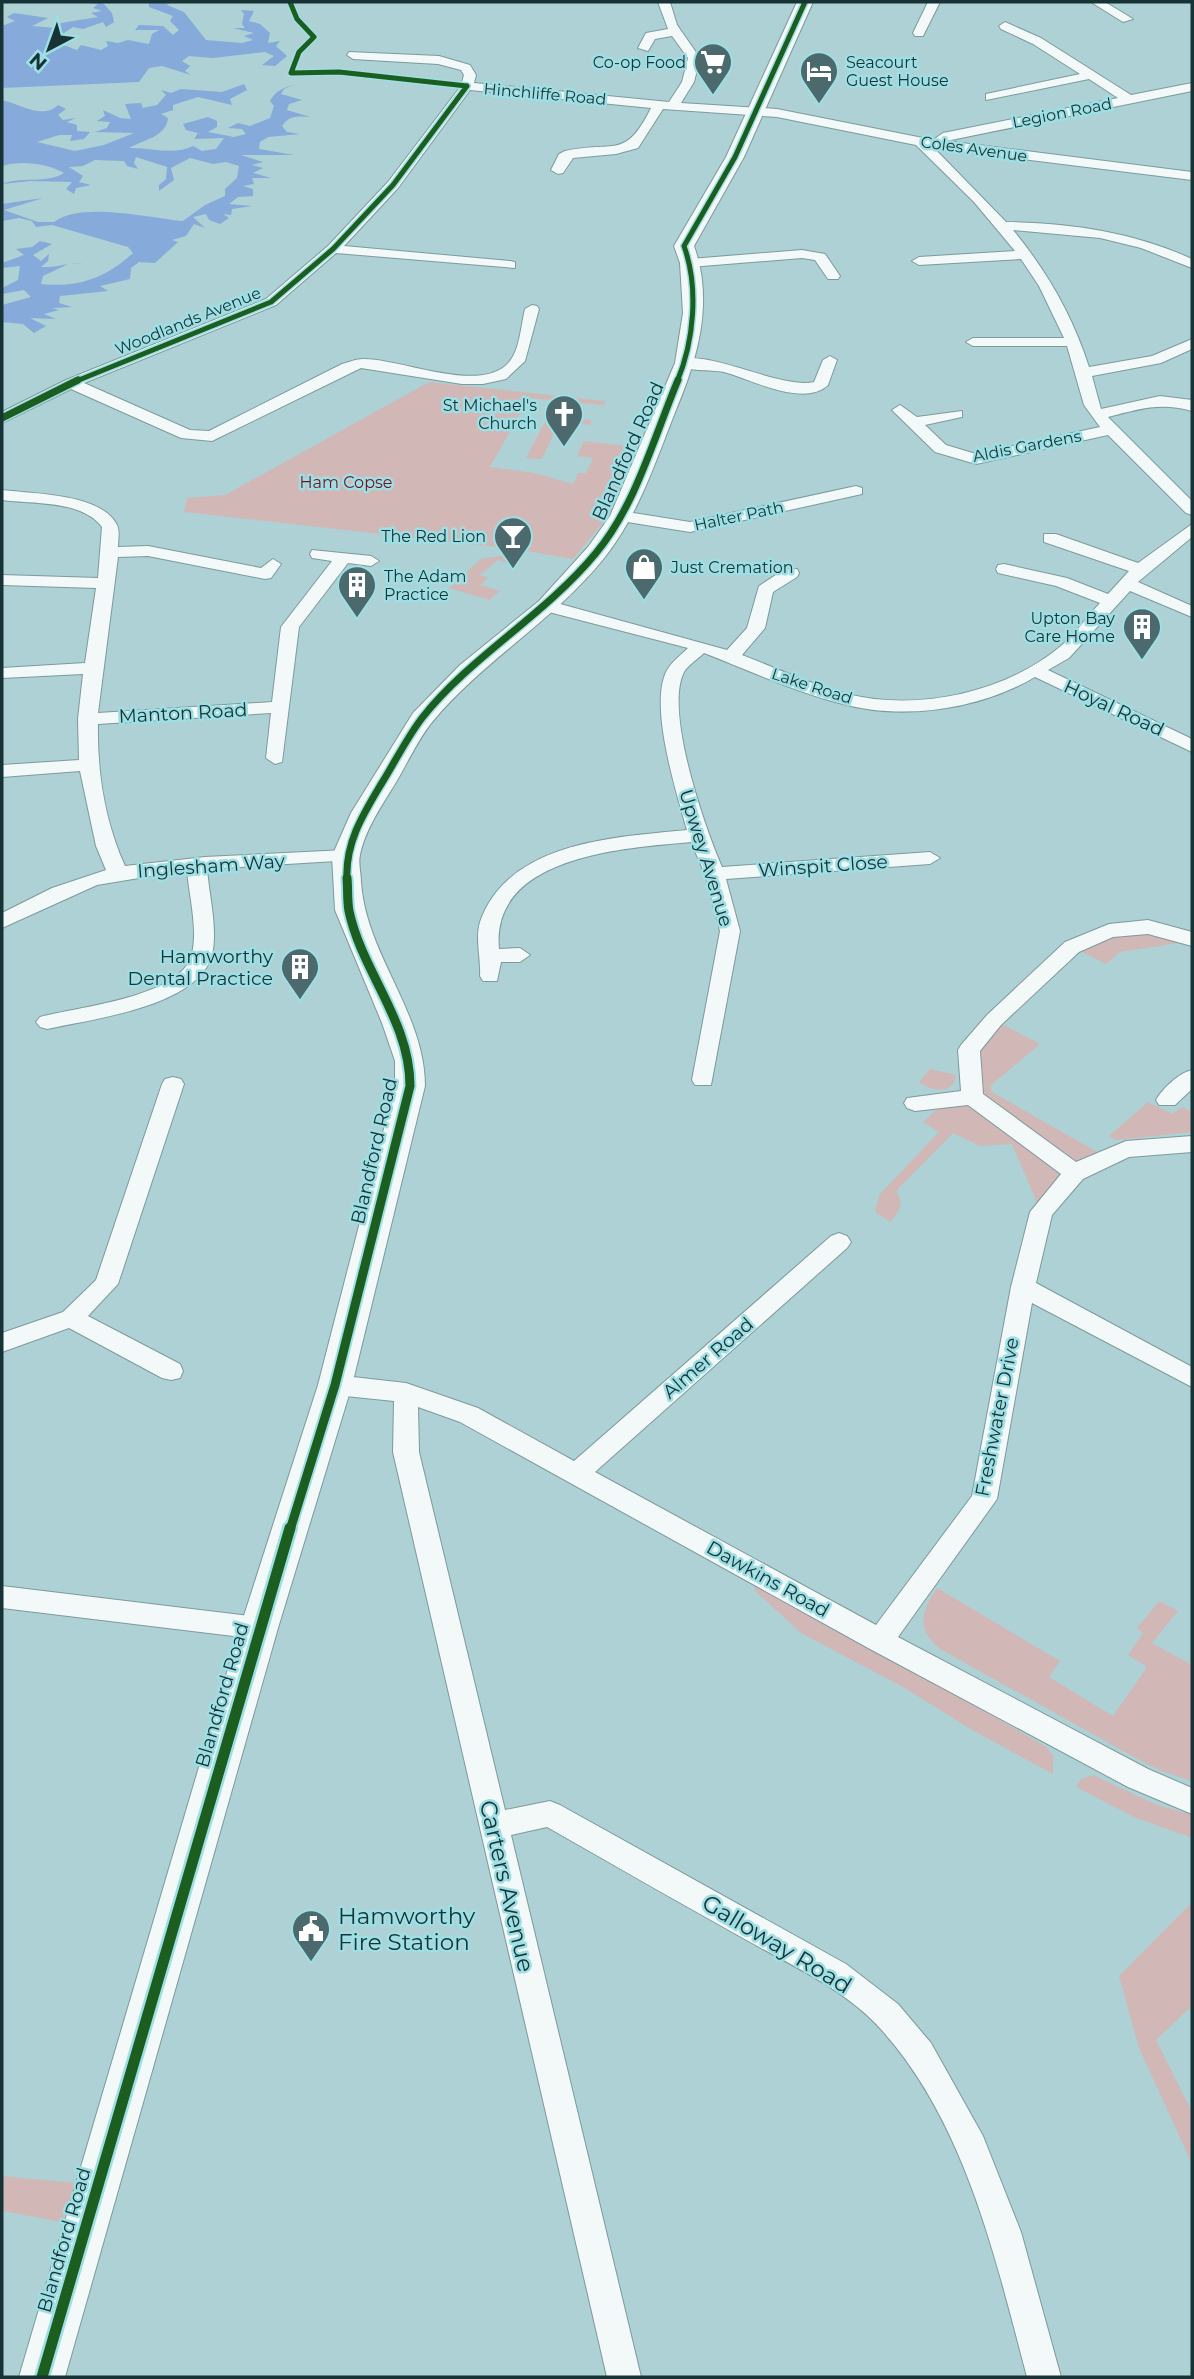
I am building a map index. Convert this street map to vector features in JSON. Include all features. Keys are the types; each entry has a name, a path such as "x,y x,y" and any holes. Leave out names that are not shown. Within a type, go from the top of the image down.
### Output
{"main road":[{"name":"Blandford Road","path":"42,2377 259,1628 335,1385 410,1086 410,1062 397,1023 356,935 349,910 346,856 364,813 422,718 469,670 547,606 597,552 621,516 685,363 693,313 690,264 684,246 721,188 758,113 805,2"}],"street":[{"path":"558,170 564,157 570,154 623,151 636,144 688,82 694,58 682,39 673,32 664,12 664,2"},
{"path":"919,33 934,2"},
{"path":"1097,2 1127,19"},
{"path":"1005,26 1037,41 1087,76 1128,100"},
{"path":"644,48 649,36 673,32"},
{"name":"Hinchliffe Road","path":"353,55 450,62 468,70 467,86 758,113"},
{"path":"989,97 1087,76"},
{"name":"Woodlands Avenue","path":"2,418 71,383 271,302 333,249 393,185 467,86"},
{"name":"Legion Road","path":"936,145 943,137 1192,87"},
{"name":"Coles Avenue","path":"758,113 847,125 936,145 1192,176"},
{"path":"920,142 1004,226 1060,311 1083,373 1090,403 1097,415 1192,510"},
{"path":"1004,226 1085,229 1138,242 1192,264"},
{"path":"333,249 510,265"},
{"path":"690,264 802,254 820,257 833,276"},
{"path":"919,261 943,265 1024,256"},
{"path":"71,383 187,435 212,436 354,365 373,363 426,374 472,380 489,379 509,371 518,359 532,309"},
{"path":"974,342 1070,342"},
{"path":"1083,373 1156,360 1192,343"},
{"path":"685,363 728,369 767,385 807,389 820,385 830,360"},
{"path":"1097,415 1172,399 1185,400 1192,406"},
{"name":"Aldis Gardens","path":"900,410 915,422 940,451 953,457 976,458 1112,429"},
{"path":"915,422 957,414"},
{"name":"Halter Path","path":"621,516 690,527 856,492"},
{"path":"2,495 80,505 93,511 110,527 110,552 87,719 88,765 98,819 118,874"},
{"name":"Lake Road","path":"547,606 701,646 843,699 881,705 927,704 976,697 1036,671 1079,640 1140,569 1192,529"},
{"path":"1050,538 1140,569"},
{"path":"110,552 148,551 265,574 273,564"},
{"path":"318,554 371,561"},
{"path":"275,758 290,626 344,557"},
{"path":"1004,569 1061,582 1110,601"},
{"path":"729,657 752,638 762,621 765,590 791,573"},
{"path":"2,580 105,583"},
{"path":"1126,583 1192,612"},
{"name":"Upwey Avenue","path":"701,646 676,669 671,687 672,732 678,770 698,835 715,874 730,931 703,1080"},
{"path":"2,673 93,668"},
{"name":"Hoyal Road","path":"1036,671 1192,746"},
{"name":"Manton Road","path":"87,719 280,707"},
{"path":"2,771 88,765"},
{"path":"520,955 491,966 486,940 494,914 528,871 590,845 698,835"},
{"name":"Inglesham Way","path":"2,922 51,897 118,874 346,856"},
{"name":"Winspit Close","path":"715,874 930,857"},
{"path":"47,1022 68,1009 159,994 192,973 202,950 197,866"},
{"path":"972,1097 970,1051 994,1020 1072,947 1109,931 1148,927 1192,939"},
{"path":"1167,1100 1192,1077"},
{"path":"2,1343 71,1318 106,1284 173,1084"},
{"path":"915,1103 972,1097 1075,1173"},
{"name":"Freshwater Drive","path":"880,1641 985,1499 1023,1287 1041,1212 1075,1173 1126,1149 1192,1144"},
{"name":"Almer Road","path":"578,1473 839,1242"},
{"path":"1023,1287 1192,1378"},
{"path":"71,1318 171,1371"},
{"name":"Dawkins Road","path":"335,1385 407,1393 469,1415 1138,1779 1192,1801"},
{"name":"Carters Avenue","path":"407,1393 406,1452 624,2377"},
{"path":"2,1597 259,1628"},
{"name":"Galloway Road","path":"493,1825 550,1814 835,1974 887,2014 920,2054 972,2147 1005,2232 1044,2377"}],"green space":[{"name":"Ham Copse","path":"429,382 605,401 604,405 529,398 490,467 535,473 573,484 578,473 586,473 593,458 577,456 584,441 635,447 610,514 573,559 514,549 184,512 187,498 225,495"},
{"path":"548,416 591,420 590,425 560,420 542,459 526,458"},
{"path":"513,554 520,556 511,564 498,560 480,575 488,578 481,585 500,591 489,600 449,588 481,559"},
{"path":"1148,927 1192,941 1120,952 1106,964 1072,947"},
{"path":"994,1020 1040,1044 990,1086 992,1092 1106,1157 1041,1212 1012,1144 980,1146 953,1133 897,1190 901,1206 891,1222 875,1212 879,1195 939,1132 923,1122 947,1100 972,1097 969,1050"},
{"path":"930,1069 956,1075 954,1082 941,1090 919,1082"},
{"path":"1148,1102 1173,1114 1182,1107 1192,1112 1192,1132 1116,1140 1109,1136"},
{"path":"758,1581 1045,1746 1053,1755 1053,1774 972,1730 903,1687 801,1633 754,1590"},
{"path":"937,1588 1060,1661 1049,1677 1113,1716 1147,1667 1128,1655 1143,1633 1137,1628 1159,1601 1178,1611 1152,1643 1192,1665 1192,1781 1161,1771 1132,1756 940,1649 932,1642 924,1627 927,1605"},
{"path":"1093,1775 1157,1805 1192,1815 1192,1838 1134,1817 1076,1787 1081,1779"},
{"path":"1192,1902 1192,2006 1156,2040 1192,2112 1192,2164 1139,2048 1119,1976"},
{"path":"2,2176 76,2183 62,2222 2,2211"}],"water":[{"path":"102,2 112,13 114,22 106,27 103,22 83,29 73,27 52,41 77,50 81,45 101,50 108,46 106,41 118,43 128,40 149,44 152,34 159,30 135,30 139,25 163,26 173,35 179,30 170,21 173,16 149,7 149,2 170,2 167,5 184,12 206,40 242,43 253,40 244,36 254,33 233,28 245,28 241,10 254,11 249,21 260,24 270,33 268,43 280,41 276,46 287,56 275,66 262,65 274,56 265,52 213,58 189,56 182,61 190,66 185,71 191,75 162,66 149,68 139,82 2,88 2,26 15,21 7,17 14,13 48,18 32,26 56,28 61,23 98,17 91,13 102,11 93,8 98,4 88,3"},
{"path":"244,84 247,90 230,99 232,105 198,97 173,105 173,110 161,114 168,118 163,130 129,148 170,151 193,146 202,151 216,149 224,138 194,139 198,133 186,130 183,124 208,117 217,121 217,127 208,132 234,137 246,134 242,129 228,128 238,123 250,126 270,118 274,106 270,101 272,97 281,90 295,84 284,89 281,94 302,100 289,104 287,110 310,117 291,118 282,126 287,132 300,134 268,137 260,142 259,149 294,155 241,155 263,162 252,165 263,168 253,173 271,178 252,178 254,184 243,186 253,189 253,196 238,197 229,204 252,206 232,209 231,215 223,214 229,218 220,224 209,220 206,214 193,217 205,228 194,224 186,236 172,240 178,242 155,263 139,262 131,268 130,279 100,286 108,291 60,296 59,303 72,307 52,308 59,310 44,314 56,319 30,318 46,326 34,333 23,324 2,322 2,305 31,297 24,290 2,294 2,288 18,280 20,266 2,268 2,263 24,255 16,249 32,247 40,241 52,244 33,255 41,261 49,254 48,261 41,267 72,263 83,263 68,264 43,276 41,284 54,285 79,283 102,275 133,253 128,247 52,225 36,227 32,221 19,218 2,221 2,204 43,198 4,210 38,222 54,222 66,216 98,212 183,221 205,205 225,196 225,189 237,178 239,166 226,162 213,164 190,158 171,168 174,180 159,191 159,185 166,179 167,167 136,157 134,163 138,169 127,166 124,161 95,160 83,166 69,167 83,176 79,182 91,185 76,188 74,194 66,189 72,182 31,181 2,184 17,180 50,178 64,173 33,164 2,166 2,100 38,111 52,109 58,105 66,109 58,115 63,120 76,118 67,122 77,125 77,131 90,132 84,139 70,141 72,135 59,135 37,142 75,151 104,145 134,133 95,132 107,128 110,122 97,121 105,116 103,110 120,118 131,119 125,104 141,103 143,108 157,105 166,95 161,90 171,93 181,89 222,92"}],"cycle path":[{"path":"290,2 297,19 314,37 299,52 291,73 339,72 467,86"},
{"path":"42,2377 259,1628 335,1385 410,1086 410,1061 397,1023 357,935 349,910 346,856 364,813 422,718 469,670 547,606 597,552 621,516 685,363 693,313 690,263 684,246 735,157 805,2"},
{"path":"2,418 71,383 271,302 333,249 393,185 467,86"}],"place":[{"name":"Co-op Food","path":"713,96"},
{"name":"Seacourt Guest House","path":"819,105"},
{"name":"St Michael's Church","path":"564,448"},
{"name":"The Red Lion","path":"513,570"},
{"name":"Just Cremation","path":"644,601"},
{"name":"The Adam Practice","path":"357,619"},
{"name":"Upton Bay Care Home","path":"1142,661"},
{"name":"Hamworthy Dental Practice","path":"300,1001"},
{"name":"Hamworthy Fire Station","path":"311,1963"}]}
